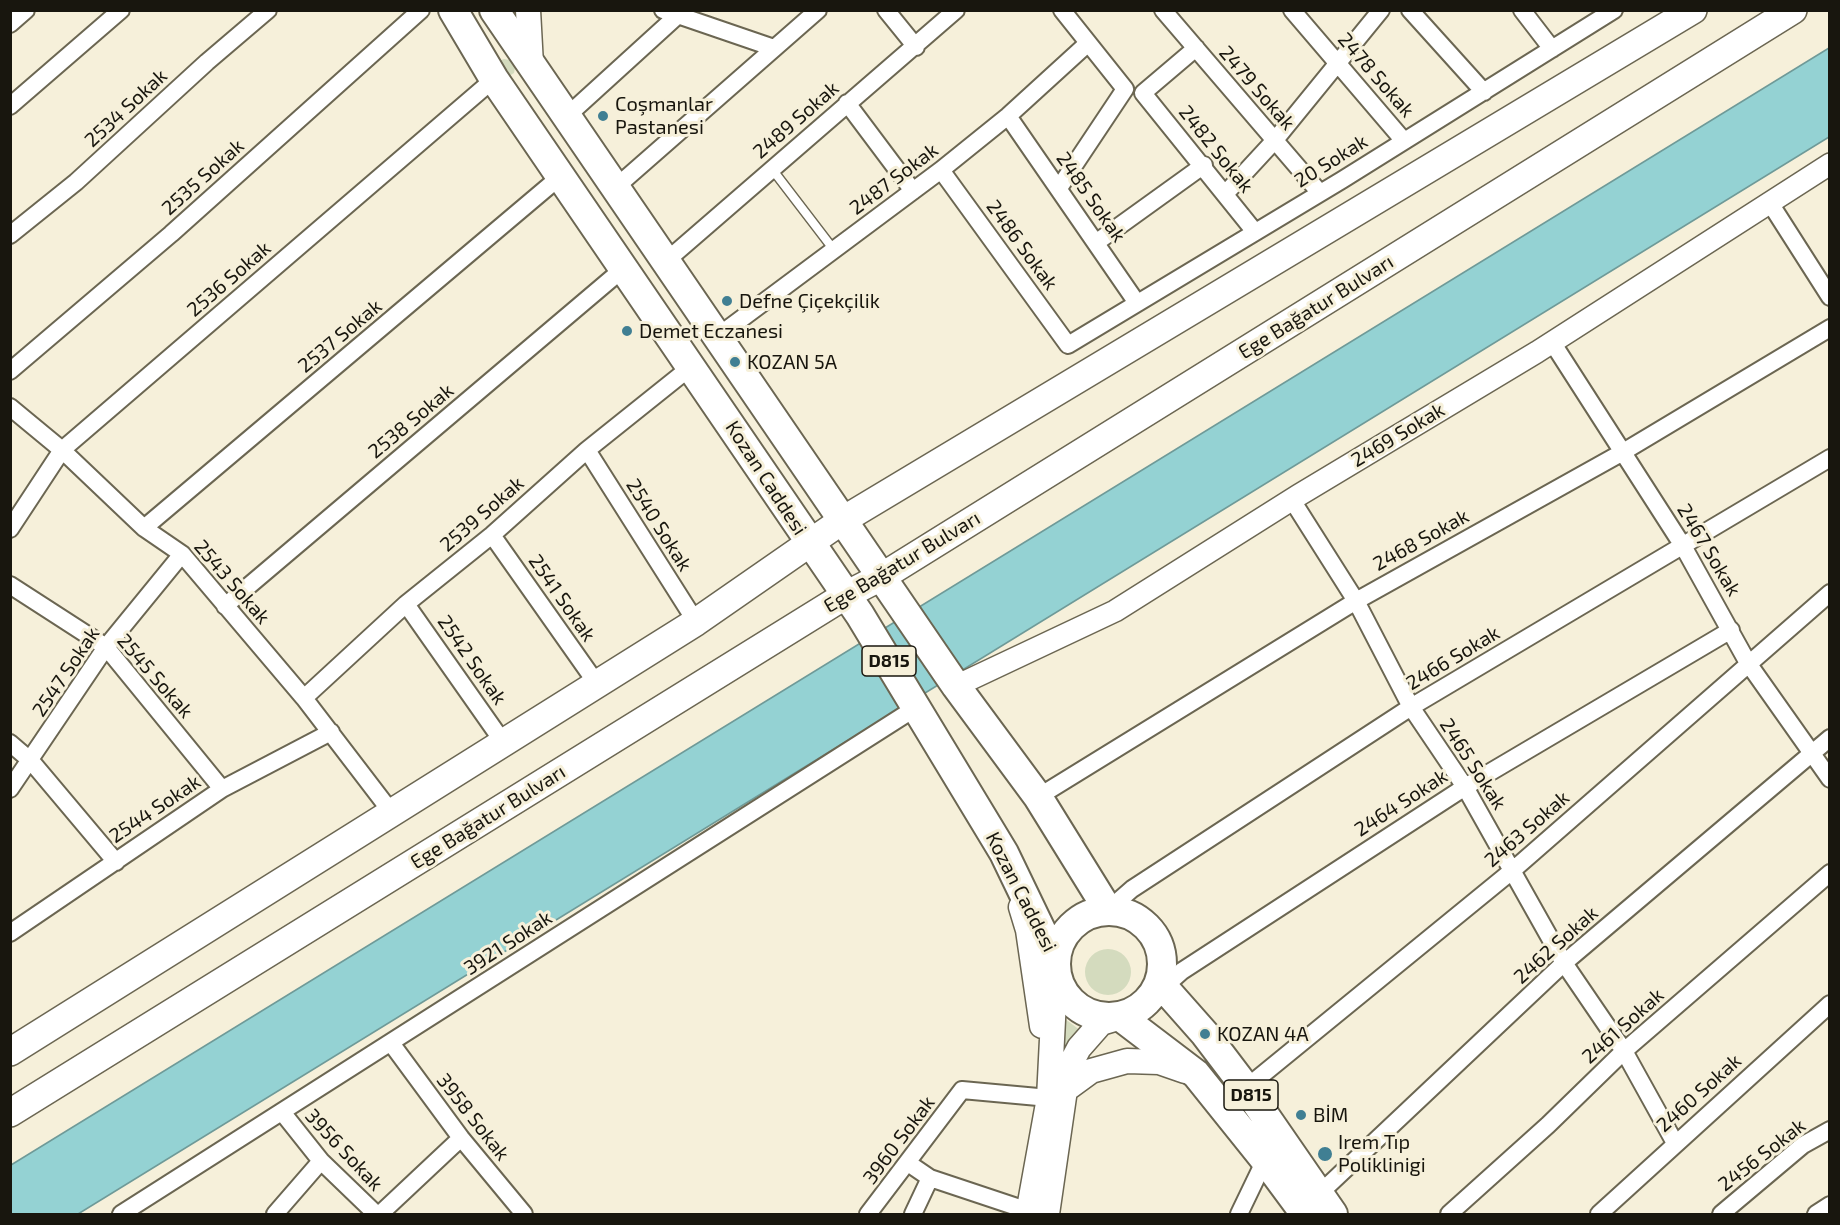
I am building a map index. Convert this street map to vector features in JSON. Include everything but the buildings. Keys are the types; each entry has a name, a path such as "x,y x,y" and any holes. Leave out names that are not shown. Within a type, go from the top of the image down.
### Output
{"highway":[{"name":"Kozan Caddesi","path":"453,10 494,77 853,605 1004,853 1056,961"},
{"name":"Kozan Caddesi","path":"494,10 956,686 1038,797 1108,910"},
{"path":"504,46 525,55 520,83 494,77 504,46"},
{"path":"1056,961 1059,946 1068,932 1094,912 1108,910 1124,913 1149,929 1161,953 1161,985 1137,1009 1121,1017"},
{"name":"D815","path":"1056,961 1060,982 1068,997 1084,1011 1102,1017 1121,1017 1196,1074 1266,1160 1319,1208"},
{"name":"D815","path":"1161,985 1205,1034 1246,1088 1319,1208"}],"main road":[{"path":"525,55 528,10"},
{"path":"10,1052 696,622 808,542 843,520 1694,10"},
{"name":"Ege Bağatur Bulvarı","path":"10,1113 853,605 890,587 1793,10"},
{"path":"1004,853 1028,930 1054,1088"},
{"path":"1035,1213 1054,1088 1056,961"},
{"path":"1054,1088 1068,1069 1079,1048 1101,1023 1121,1017"},
{"path":"1054,1088 1091,1071 1127,1061 1159,1062 1196,1074"}],"street":[{"path":"10,24 26,10"},
{"path":"10,106 121,10"},
{"name":"2534 Sokak","path":"10,235 76,182 207,62 268,10"},
{"name":"2535 Sokak","path":"10,371 171,234 421,10"},
{"path":"615,188 818,10"},
{"path":"886,10 916,47"},
{"name":"2489 Sokak","path":"665,262 956,10"},
{"path":"1059,188 1125,89 1062,10"},
{"name":"2479 Sokak","path":"1163,10 1320,193"},
{"name":"2478 Sokak","path":"1292,10 1404,141"},
{"path":"1226,193 1275,141 1381,10"},
{"path":"1410,10 1484,92"},
{"path":"1522,10 1552,49"},
{"name":"20 Sokak","path":"1068,345 1320,193 1614,10"},
{"path":"567,116 671,13 774,48"},
{"name":"2487 Sokak","path":"717,337 941,170 1008,116 1087,44"},
{"name":"2482 Sokak","path":"1196,48 1143,93 1204,165 1255,232"},
{"name":"2536 Sokak","path":"10,529 62,450 494,77"},
{"path":"847,103 913,191"},
{"name":"2485 Sokak","path":"1008,116 1137,303"},
{"name":"2469 Sokak","path":"956,686 1116,611 1292,500 1552,342 1830,164"},
{"path":"1097,242 1204,165"},
{"name":"2486 Sokak","path":"941,170 1068,345"},
{"name":"2537 Sokak","path":"144,528 562,175"},
{"path":"1770,203 1830,297"},
{"name":"2538 Sokak","path":"225,606 624,268"},
{"name":"2468 Sokak","path":"1038,797 1356,601 1623,452 1830,328"},
{"name":"2467 Sokak","path":"1552,342 1683,546 1748,663 1830,779"},
{"name":"2539 Sokak","path":"304,698 406,604 492,535 587,450 692,366"},
{"name":"2543 Sokak","path":"10,407 62,450 144,528 182,554 304,698 392,813"},
{"name":"2540 Sokak","path":"587,450 696,622"},
{"name":"2466 Sokak","path":"1108,910 1132,889 1411,707 1830,458"},
{"name":"2465 Sokak","path":"1292,500 1356,601 1411,707 1465,787 1564,963 1624,1051 1675,1143"},
{"name":"2541 Sokak","path":"492,535 597,684"},
{"name":"2547 Sokak","path":"10,789 106,648 182,554"},
{"name":"2545 Sokak","path":"10,585 106,648 222,789"},
{"name":"2463 Sokak","path":"1246,1088 1513,870 1830,593"},
{"name":"2542 Sokak","path":"406,604 503,741"},
{"name":"2464 Sokak","path":"1161,985 1465,787 1731,630"},
{"name":"3921 Sokak","path":"121,1215 917,707"},
{"name":"2544 Sokak","path":"10,933 222,789 331,732"},
{"name":"2462 Sokak","path":"1319,1208 1564,963 1830,738"},
{"path":"10,743 31,760 116,862"},
{"name":"2461 Sokak","path":"1449,1215 1548,1125 1624,1051 1830,873"},
{"name":"2460 Sokak","path":"1599,1215 1675,1143 1830,1004"},
{"name":"3958 Sokak","path":"391,1043 460,1138 520,1213"},
{"name":"3960 Sokak","path":"868,1215 962,1090 1054,1088"},
{"name":"3956 Sokak","path":"282,1113 321,1161 378,1215"},
{"name":"2456 Sokak","path":"1721,1215 1803,1145 1830,1130"},
{"path":"378,1215 460,1138"},
{"path":"1239,1215 1266,1160"},
{"path":"275,1215 321,1161"},
{"path":"908,1163 930,1178 1035,1213"},
{"path":"913,1215 930,1178"},
{"path":"134,1215 147,1198"},
{"path":"1816,1215 1830,1205"}],"lane":[{"path":"772,169 834,250"}],"green space":[{"path":"509,60 515,68 514,73 506,78 499,61"},
{"path":"1108,949 1117,950 1125,955 1130,963 1130,981 1125,989 1117,994 1108,995 1099,994 1091,989 1086,981 1085,972 1086,963 1091,955 1099,950"},
{"path":"1056,1012 1085,1034 1058,1074"}],"water":[{"path":"1829,48 1829,137 78,1214 11,1214 11,1165"}],"place":[{"name":"Coşmanlar Pastanesi","path":"603,116"},
{"name":"Defne Çiçekçilik","path":"727,301"},
{"name":"Demet Eczanesi","path":"627,331"},
{"name":"KOZAN 5A","path":"735,362"},
{"name":"KOZAN 4A","path":"1205,1034"},
{"name":"BİM","path":"1301,1115"},
{"name":"Irem Tıp Poliklinigi","path":"1325,1154"}]}
